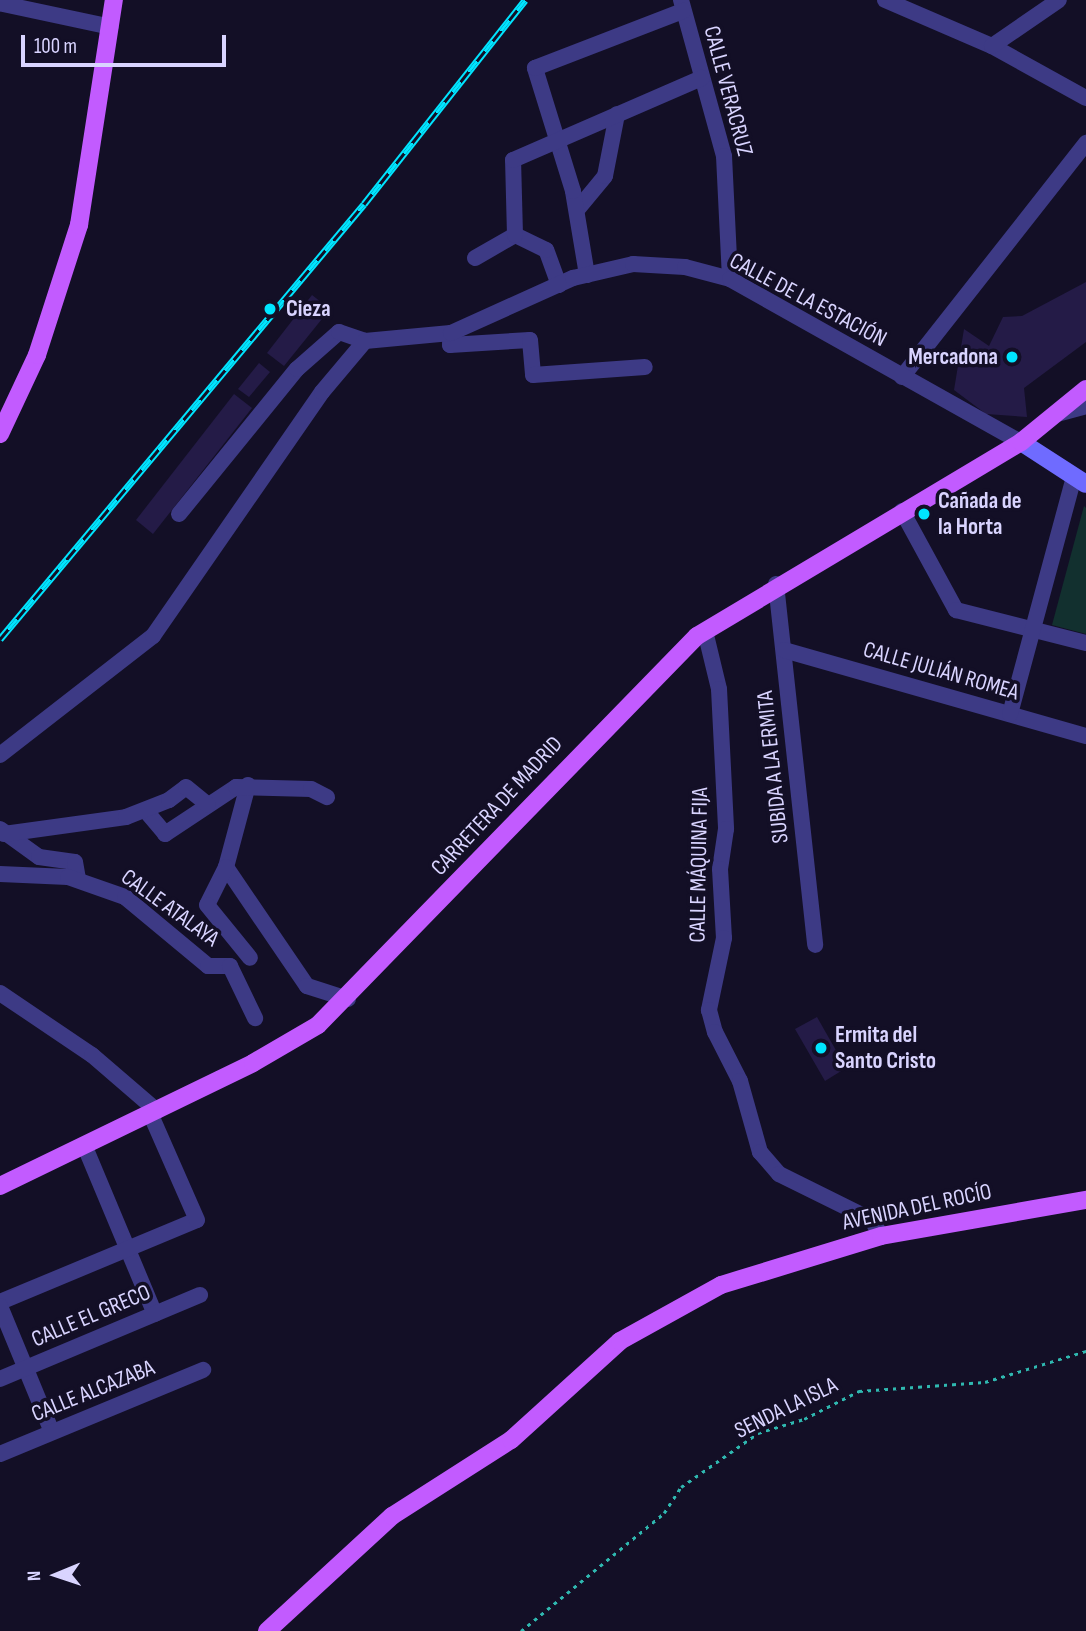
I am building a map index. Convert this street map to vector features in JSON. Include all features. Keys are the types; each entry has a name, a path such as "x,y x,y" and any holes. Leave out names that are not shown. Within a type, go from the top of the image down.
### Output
{"main road":[{"path":"0,433 37,355 79,225 114,0"},
{"name":"CARRETERA DE MADRID","path":"0,1186 154,1113 308,1032 348,999 663,665 705,631 776,584 1021,442 1086,389"},
{"path":"1021,442 1080,480"},
{"name":"AVENIDA DEL ROCÍO","path":"267,1631 392,1516 511,1440 620,1341 721,1285 881,1236 1086,1200"}],"street":[{"path":"886,0 992,46 1086,97"},
{"path":"992,46 1059,0"},
{"path":"3,4 111,27"},
{"path":"587,275 577,210 536,68 682,6"},
{"name":"CALLE VERACRUZ","path":"682,6 724,156 730,279"},
{"path":"515,235 513,160 557,137 702,78"},
{"path":"577,210 605,176 617,114"},
{"path":"902,377 1086,144"},
{"path":"475,258 515,235"},
{"path":"515,235 546,250 559,285"},
{"name":"CALLE DE LA ESTACIÓN","path":"179,514 297,369 339,332 365,341 451,333 587,275 649,264 730,279 1021,442"},
{"path":"451,333 450,345 530,340 533,374 645,367"},
{"path":"0,755 153,636 323,392 365,341"},
{"path":"1054,415 1086,406"},
{"path":"1010,714 1080,480"},
{"path":"902,511 956,610 1086,643"},
{"name":"SUBIDA A LA ERMITA","path":"776,584 815,945"},
{"name":"CALLE MÁQUINA FIJA","path":"705,631 719,689 726,829 720,869 724,938 709,1010 715,1032 740,1081 760,1152 779,1174 872,1220 881,1236"},
{"name":"CALLE JULIÁN ROMEA","path":"784,650 1086,736"},
{"path":"248,786 226,867 207,905 250,958"},
{"path":"2,831 146,811 186,787 208,805"},
{"path":"146,811 165,834 236,787 311,789 327,797"},
{"path":"0,874 73,878 75,863 38,857 2,831"},
{"path":"226,867 307,986 348,999"},
{"name":"CALLE ATALAYA","path":"73,878 125,897 208,966 230,966 255,1018"},
{"path":"0,993 92,1055 154,1113 197,1220 0,1304 52,1432"},
{"path":"85,1147 155,1314"},
{"name":"CALLE EL GRECO","path":"0,1379 200,1295"},
{"name":"CALLE ALCAZABA","path":"0,1454 203,1370"}],"path":[{"name":"SENDA LA ISLA","path":"521,1631 664,1513 681,1488 758,1433 804,1419 859,1391 985,1382 1086,1351"}],"green space":[{"path":"1084,506 1086,508 1086,634 1052,625"}],"building":[{"name":"Mercadona","path":"1086,282 1086,342 1024,388 1027,417 986,414 954,390 964,329 989,346 1003,317 1022,316"},
{"path":"312,295 330,309 284,366 267,353"},
{"path":"259,363 270,372 249,397 238,389"},
{"path":"234,394 252,408 153,534 136,520"},
{"name":"Ermita del Santo Cristo","path":"817,1017 846,1068 825,1081 795,1029"}],"railway":[{"path":"0,639 364,204 525,0"}],"place":[{"name":"Cieza","path":"270,309"},
{"name":"Mercadona","path":"1012,357"},
{"name":"Cañada de la Horta","path":"924,514"},
{"name":"Ermita del Santo Cristo","path":"821,1048"}]}
